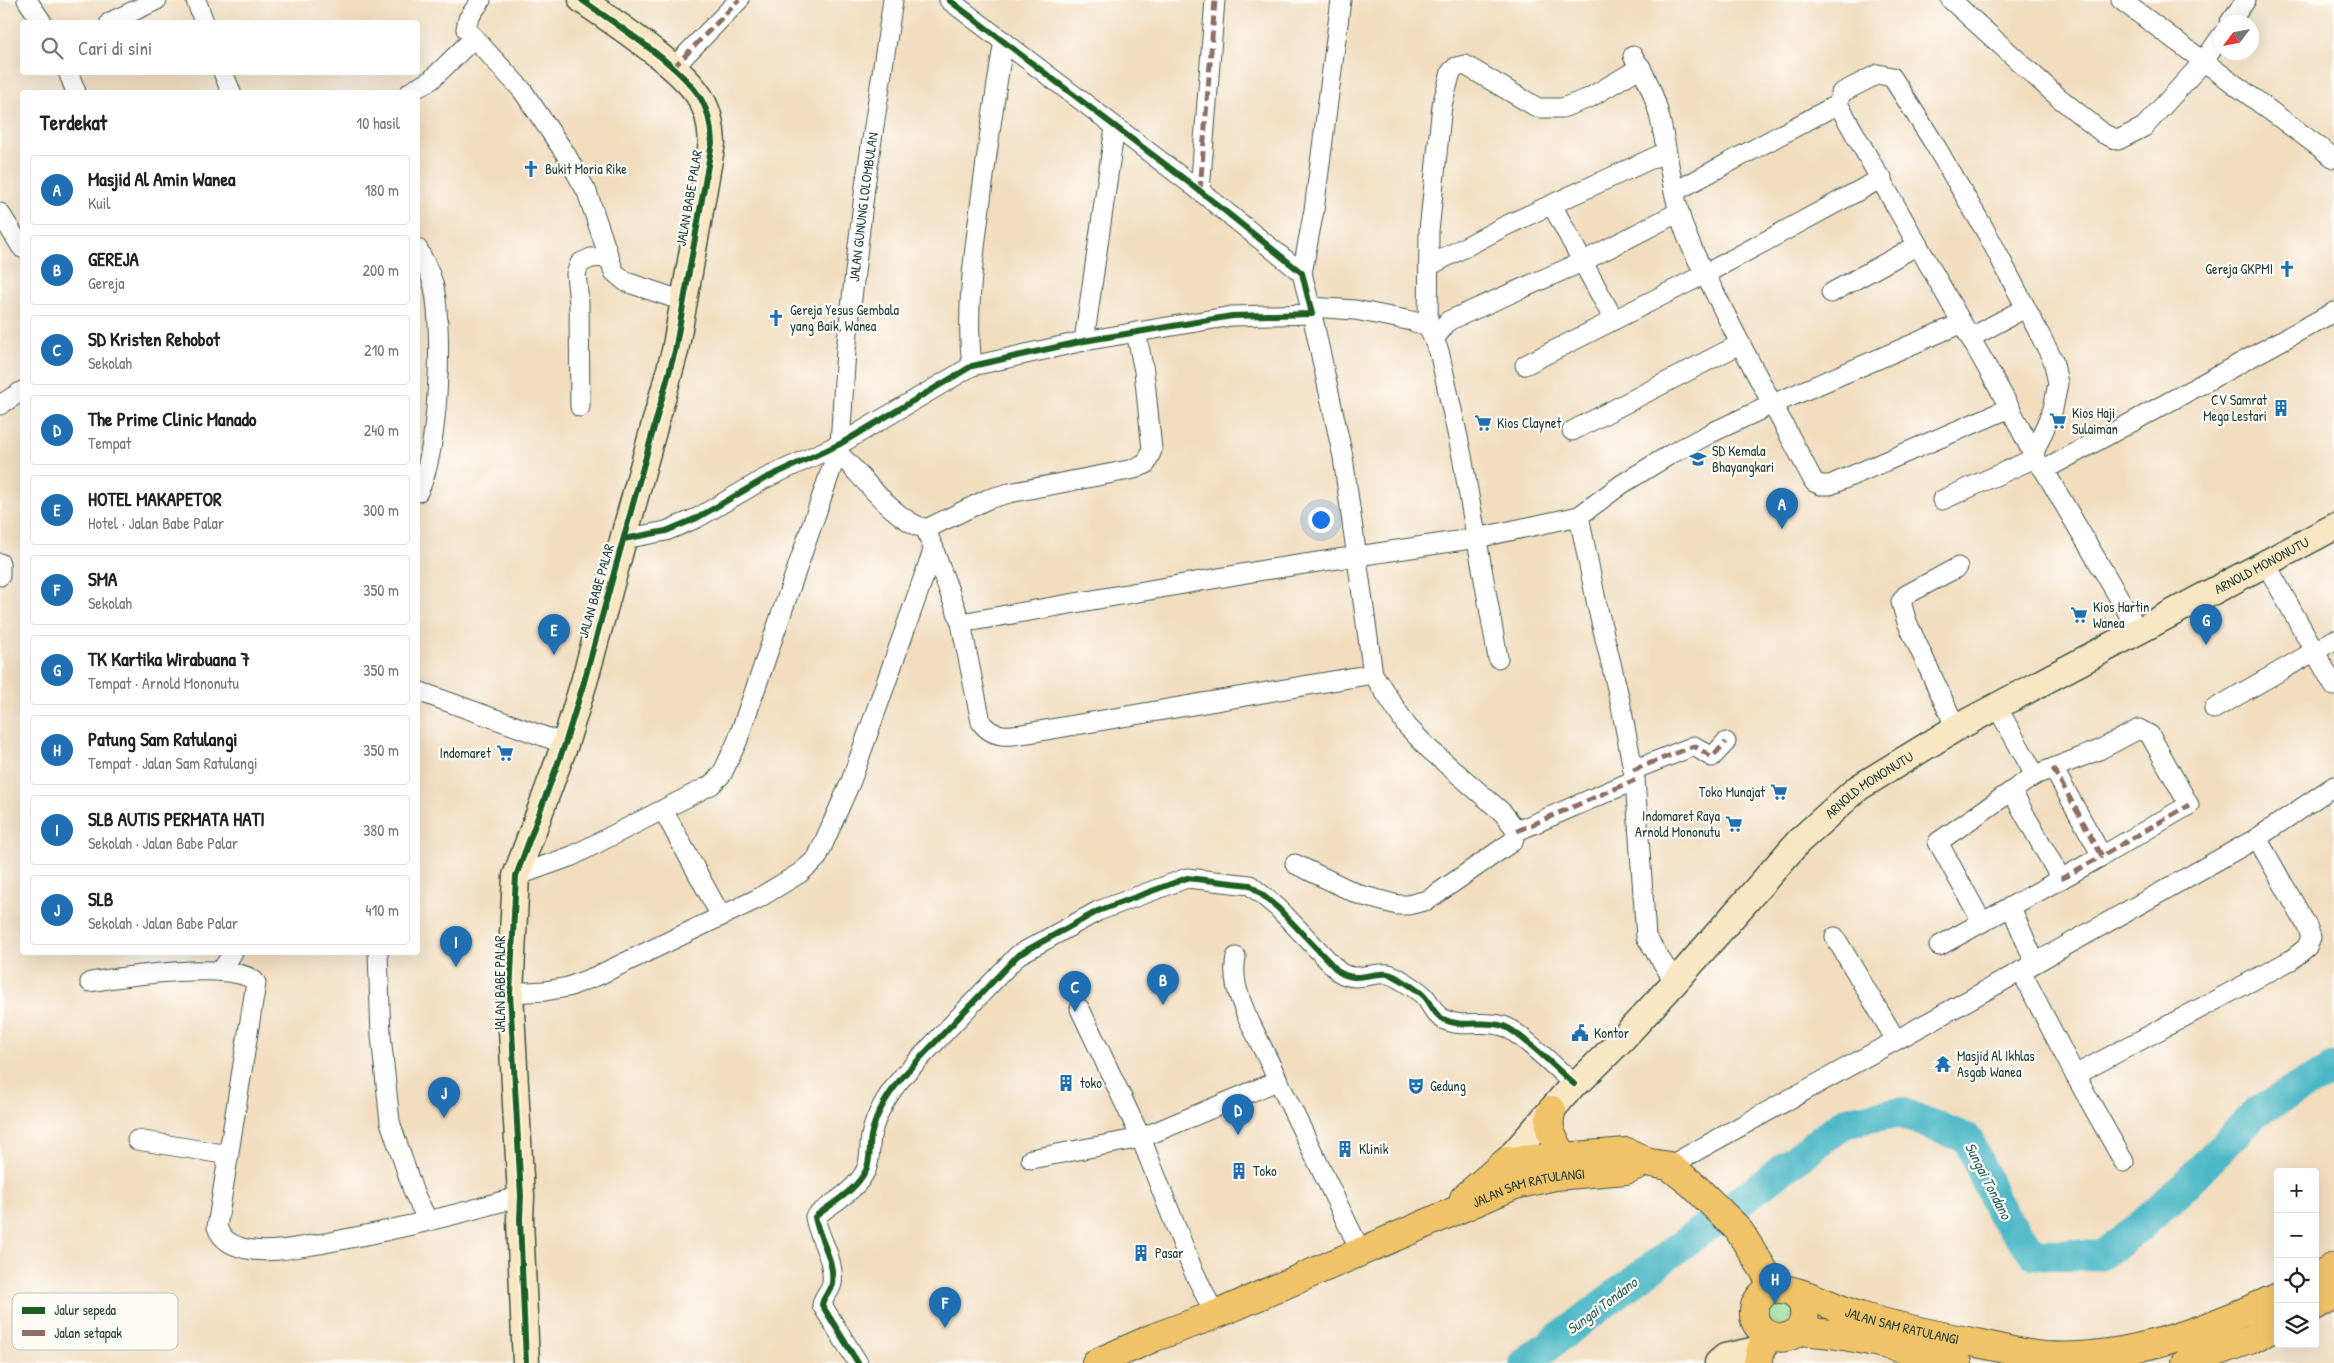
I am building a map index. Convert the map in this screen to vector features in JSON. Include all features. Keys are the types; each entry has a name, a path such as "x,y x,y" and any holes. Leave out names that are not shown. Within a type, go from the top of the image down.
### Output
{"main road":[{"path":"1552,1110 1548,1122 1554,1139 1564,1156"},
{"path":"1508,1171 1564,1156 1627,1152 1657,1164 1706,1198 1738,1229 1784,1289 1799,1297 1804,1311 1801,1325 1797,1331"},
{"name":"JALAN SAM RATULANGI","path":"1096,1363 1156,1337 1215,1315 1435,1221 1508,1171 1548,1177 1626,1170 1657,1164"},
{"path":"2319,1275 2334,1267"},
{"path":"1784,1289 1767,1290 1761,1296 1754,1310 1763,1349 1797,1331 1828,1332 1958,1363"},
{"name":"JALAN SAM RATULANGI","path":"1784,1289 1868,1318 1938,1336 2044,1356 2078,1355 2128,1349 2172,1338 2238,1316 2274,1299"},
{"path":"2319,1304 2334,1295"},
{"path":"2186,1363 2250,1340 2274,1327"}],"street":[{"path":"27,0 41,20"},
{"path":"114,20 157,0"},
{"path":"196,0 203,20"},
{"path":"481,0 465,26 522,90 565,153 587,192 614,272 626,282 683,301"},
{"name":"JALAN BABE PALAR","path":"526,1363 520,1219 521,1196 510,993 516,876 565,744 624,539 675,351 712,143 710,125 704,104 691,85 650,48 582,0"},
{"path":"673,68 739,0"},
{"name":"JALAN GUNUNG LOLOMBULAN","path":"516,876 572,856 711,785 722,774 737,742 839,449 846,350 865,186 893,0"},
{"path":"949,0 1200,190 1302,273"},
{"path":"1200,190 1215,0"},
{"path":"1342,0 1314,210 1302,273 1343,457 1373,674 1407,726 1429,749 1503,813 1517,831"},
{"path":"1951,0 2058,97 2104,134 2118,140 2144,127 2203,62 2214,46"},
{"path":"2121,0 2334,158"},
{"path":"2235,15 2246,0"},
{"path":"414,90 431,80 474,38"},
{"path":"972,366 968,334 972,268 996,82 1004,41"},
{"path":"1498,658 1448,388 1431,333 1429,231 1442,105 1451,72 1456,67 1465,65 1538,108 1562,108 1589,98 1637,62 1651,85 1659,112 1674,192 1693,250 1740,344 1814,482 1821,485 1830,485 2010,408"},
{"path":"2037,461 2053,409 2058,383 2053,360 1984,229 1932,140 1892,77 1878,74 1841,93 1838,104 1882,178 2010,408 2037,461 2138,630"},
{"path":"69,75 75,90"},
{"path":"224,75 230,90"},
{"path":"1674,192 1838,104"},
{"path":"1084,340 1115,127"},
{"path":"1429,266 1505,226 1666,152"},
{"path":"1525,365 1705,274 1882,178"},
{"path":"1552,205 1614,320"},
{"path":"1431,333 1448,322 1582,262 1680,212"},
{"path":"0,213 20,245"},
{"path":"1831,293 1918,245"},
{"path":"420,253 430,271 434,286 439,329 434,428 428,467 420,487"},
{"path":"580,407 579,303 576,274 580,263 591,258 608,257"},
{"path":"961,623 1357,556 1477,538 1579,516 1622,484 1671,454 1773,404 2026,308"},
{"path":"624,539 676,527 719,506 764,479 839,449 972,366 1084,340 1232,316 1311,311 1369,312 1412,321 1431,333"},
{"path":"1942,500 2037,461 2334,312"},
{"path":"926,529 988,499 1134,469 1146,464 1152,450 1144,371 1136,332"},
{"path":"1572,431 1740,344"},
{"path":"0,406 20,392"},
{"path":"839,449 892,507 907,520 926,529 961,623 981,722 986,729 994,734 1005,736 1164,712 1324,681 1373,674"},
{"path":"1579,516 1620,701 1634,775 1646,937 1675,982"},
{"name":"ARNOLD MONONUTU","path":"1508,1171 1552,1110 1574,1084 1617,1044 1675,982 1799,840 1858,788 1956,728 2138,630 2334,528"},
{"path":"510,993 545,991 568,987 618,967 779,887 800,873 817,858 851,781 934,548"},
{"path":"0,563 0,576"},
{"path":"2266,564 2316,650 2334,686"},
{"path":"1956,728 1908,622 1901,602 1906,595 1958,566"},
{"path":"2214,709 2334,640"},
{"path":"420,692 565,744"},
{"path":"1997,707 2035,775"},
{"path":"1939,946 2102,856 2189,805 2150,735 2139,728 2099,750 2035,775 1938,842 1982,922"},
{"path":"1295,864 1360,895 1398,905 1408,905 1428,900 1513,840 1517,831 1694,746 1712,757 1726,742"},
{"path":"2053,768 2102,856"},
{"path":"1657,1164 1896,1040 2028,967 2256,838 2334,786"},
{"path":"2012,792 2061,879"},
{"path":"663,810 721,916"},
{"path":"2075,1075 2291,960 2306,947 2311,937 2307,926 2256,838"},
{"path":"858,1363 822,1305 824,1296 832,1286 832,1267 815,1217 851,1190 862,1175 869,1158 873,1129 887,1095 904,1075 1018,955 1098,911 1187,878 1250,885 1278,908 1339,972 1346,976 1358,978 1388,974 1424,995 1435,1014 1441,1019 1468,1025 1488,1024 1504,1026 1574,1084"},
{"path":"2011,906 2028,967 2075,1075 2124,1162"},
{"path":"1835,938 1896,1040"},
{"path":"222,970 231,955"},
{"path":"378,955 381,1036 390,1122 414,1193 428,1221"},
{"path":"1236,958 1233,971 1235,987 1278,1081 1361,1252"},
{"path":"90,982 139,974 222,970 254,980 256,986 217,1227 223,1238 238,1247 253,1250 291,1248 364,1236 521,1196"},
{"path":"1080,1009 1141,1138 1192,1268 1215,1315"},
{"path":"1031,1159 1141,1138 1278,1081"},
{"path":"137,1140 229,1156"},
{"path":"1718,1363 1725,1357 1763,1349"}],"green space":[{"path":"1771,1296 1798,1308 1783,1328 1766,1319"}],"waterway":[{"name":"Sungai Tondano","path":"1525,1363 1845,1122 1899,1112 1968,1139 2001,1214 2035,1254 2101,1255 2137,1229 2170,1200 2256,1112 2334,1068"}],"marked path":[{"path":"673,68 739,0"},
{"path":"1200,191 1215,0"},
{"path":"1633,770 1694,746 1712,757 1726,742"},
{"path":"2053,768 2102,856 2189,805"},
{"path":"1517,831 1635,780"},
{"path":"2061,879 2102,856"}],"cycle path":[{"path":"526,1363 520,1219 521,1196 510,993 516,876 565,744 584,682 675,351 712,143 710,124 704,105 684,77 650,48 582,0"},
{"path":"624,539 666,531 697,518 764,479 840,444 972,366 1084,341 1232,316 1312,314 1302,273 1200,191 949,0"},
{"path":"858,1363 822,1305 832,1283 832,1274 829,1258 815,1217 850,1191 861,1178 868,1166 871,1136 876,1119 888,1096 904,1075 1018,955 1098,911 1187,878 1250,885 1278,908 1339,972 1352,977 1388,974 1421,993 1443,1019 1465,1024 1495,1024 1510,1029 1574,1084"}],"place":[{"name":"Bukit Moria Rike","path":"531,169"},
{"name":"Gereja GKPMI","path":"2287,269"},
{"name":"Gereja Yesus Gembala yang Baik, Wanea","path":"776,318"},
{"name":"CV Samrat Mega Lestari","path":"2281,408"},
{"name":"Kios Haji Sulaiman","path":"2058,421"},
{"name":"Kios Claynet","path":"1483,423"},
{"name":"SD Kemala Bhayangkari","path":"1698,459"},
{"name":"Masjid Al Amin Wanea","path":"1782,529"},
{"name":"Kios Hartin Wanea","path":"2079,615"},
{"name":"TK Kartika Wirabuana 7","path":"2206,645"},
{"name":"HOTEL MAKAPETOR","path":"554,655"},
{"name":"Indomaret","path":"505,753"},
{"name":"Toko Munajat","path":"1779,792"},
{"name":"Indomaret Raya Arnold Mononutu","path":"1734,824"},
{"name":"SLB AUTIS PERMATA HATI","path":"456,967"},
{"name":"GEREJA","path":"1163,1005"},
{"name":"SD Kristen Rehobot","path":"1075,1012"},
{"name":"Kontor","path":"1580,1033"},
{"name":"Masjid Al Ikhlas Asgab Wanea","path":"1943,1064"},
{"name":"toko","path":"1066,1083"},
{"name":"Gedung","path":"1416,1086"},
{"name":"SLB","path":"444,1118"},
{"name":"The Prime Clinic Manado","path":"1238,1135"},
{"name":"Klinik","path":"1345,1149"},
{"name":"Toko","path":"1239,1171"},
{"name":"Pasar","path":"1141,1253"},
{"name":"Patung Sam Ratulangi","path":"1775,1304"},
{"name":"SMA","path":"945,1328"}]}
